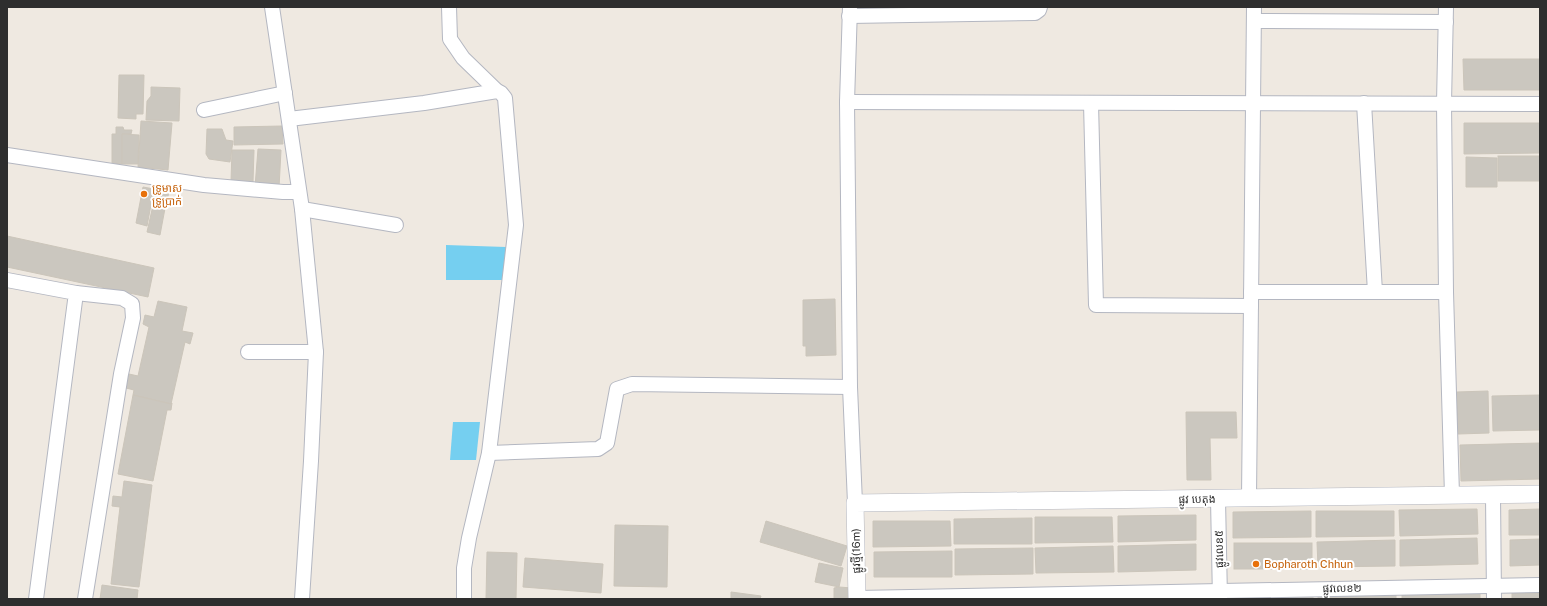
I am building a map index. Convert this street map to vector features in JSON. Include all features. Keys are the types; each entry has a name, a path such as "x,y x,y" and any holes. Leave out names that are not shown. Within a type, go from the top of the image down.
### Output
{"street":[{"path":"272,7 289,119 298,192 302,209 316,352 312,461 302,599"},
{"path":"449,7 450,39 463,58 505,98 516,225 489,453 469,538 464,568 464,599"},
{"path":"855,503 850,387 846,102 850,11 1035,13 1040,7"},
{"path":"1446,7 1444,103 1446,292 1452,495"},
{"path":"1249,498 1254,14 1446,22"},
{"path":"289,119 424,103 497,91"},
{"path":"204,110 285,93"},
{"path":"846,102 1540,104"},
{"path":"1091,103 1096,306 1251,306"},
{"path":"1364,103 1375,292"},
{"path":"7,155 204,185 298,192"},
{"path":"302,209 396,225"},
{"path":"7,280 76,293 122,298 132,304 133,318 121,374 85,599"},
{"path":"1251,292 1446,292"},
{"path":"36,599 76,293"},
{"path":"248,352 316,352"},
{"path":"489,453 598,449 607,443 618,389 632,384 850,387"},
{"name":"ផ្លូវ បេតុង","path":"855,503 1540,494"},
{"path":"1493,495 1494,592"},
{"name":"ផ្លូវលេខ៥","path":"1218,499 1220,595"},
{"name":"ផ្លូវថ្មី(16m)","path":"855,503 857,598"},
{"name":"ផ្លូវលេខ២","path":"857,598 1494,592 1540,585"}],"water":[{"path":"446,245 506,247 504,280 446,280"},
{"path":"453,422 480,422 476,460 450,460"}],"building":[{"path":"1463,59 1540,59 1540,90 1464,90"},
{"path":"119,75 144,75 143,114 136,114 136,119 118,118"},
{"path":"151,87 180,88 179,121 146,120 147,101 151,96"},
{"path":"141,121 172,123 168,170 138,167"},
{"path":"1464,123 1540,123 1540,153 1464,154"},
{"path":"282,126 283,144 234,145 234,127"},
{"path":"116,127 123,127 124,130 132,130 131,134 122,134 122,164 112,163 112,134 116,134"},
{"path":"207,129 222,129 226,140 233,141 230,162 209,159 206,154"},
{"path":"122,134 139,135 138,164 122,164"},
{"path":"258,149 281,150 279,188 255,187"},
{"path":"232,150 254,150 253,182 231,182"},
{"path":"1498,156 1540,156 1540,181 1498,181"},
{"path":"1466,157 1497,158 1497,187 1466,187"},
{"path":"143,187 154,189 147,226 136,223"},
{"path":"155,188 169,191 167,202 153,199"},
{"path":"154,201 166,203 160,235 147,232"},
{"path":"7,236 154,268 148,297 7,267"},
{"path":"835,299 836,355 806,356 806,346 803,346 803,300"},
{"path":"158,301 187,307 182,331 193,333 190,344 185,342 171,404 133,395 134,390 126,388 129,374 138,376 149,327 143,324 145,315 154,317"},
{"path":"1488,391 1489,433 1458,434 1457,392"},
{"path":"133,395 172,403 171,410 167,410 153,481 118,474"},
{"path":"1540,395 1540,430 1493,431 1492,396"},
{"path":"1186,412 1236,412 1237,438 1210,438 1211,480 1187,480"},
{"path":"1540,443 1540,479 1461,481 1460,445"},
{"path":"124,481 152,485 139,587 111,584 120,507 112,506 113,496 122,497"},
{"path":"1477,509 1478,534 1400,536 1399,510"},
{"path":"1540,509 1540,535 1509,535 1509,510"},
{"path":"1311,511 1311,537 1233,538 1233,512"},
{"path":"1316,511 1394,511 1394,536 1316,537"},
{"path":"1196,515 1196,540 1118,542 1118,516"},
{"path":"1035,517 1112,517 1113,542 1035,543"},
{"path":"1032,518 1032,544 954,544 954,519"},
{"path":"766,521 847,546 841,566 760,542"},
{"path":"873,521 950,521 951,546 873,547"},
{"path":"615,525 668,526 667,587 614,586"},
{"path":"1477,538 1478,564 1400,566 1400,540"},
{"path":"1540,539 1540,565 1510,566 1510,540"},
{"path":"1395,540 1395,566 1318,567 1317,542"},
{"path":"1234,543 1312,543 1312,569 1234,569"},
{"path":"1196,544 1196,570 1118,572 1118,546"},
{"path":"1113,546 1114,572 1036,573 1035,548"},
{"path":"1033,548 1033,574 955,575 955,549"},
{"path":"952,551 952,577 874,577 874,552"},
{"path":"487,552 517,553 516,599 486,599"},
{"path":"525,558 603,564 601,593 523,587"},
{"path":"819,563 843,568 839,587 815,582"},
{"path":"102,585 138,590 137,599 100,599"},
{"path":"834,588 852,588 852,599 834,599"},
{"path":"731,592 761,596 760,599 731,599"},
{"path":"1480,593 1480,599 1402,599 1402,594"},
{"path":"1512,593 1540,593 1540,599 1512,599"},
{"path":"1396,594 1396,599 1318,599 1318,595"},
{"path":"1264,595 1313,595 1313,599 1264,599"},
{"path":"1230,597 1258,597 1258,599 1230,599"}],"place":[{"name":"ទ្រូមាស ទ្រូប្រាក់","path":"144,194"},
{"name":"Bopharoth Chhun","path":"1256,564"}]}
